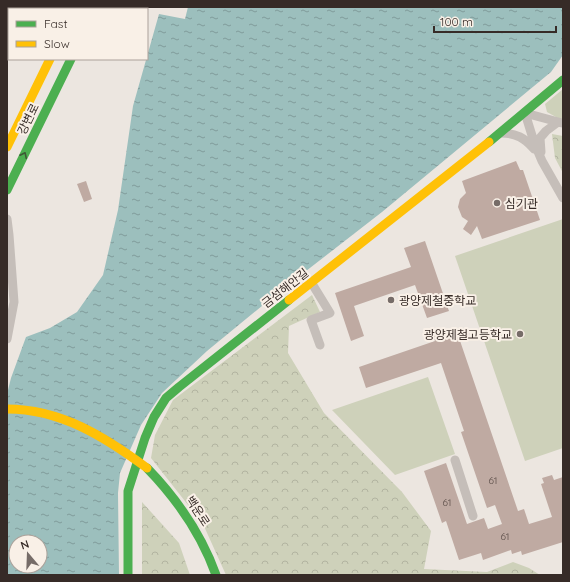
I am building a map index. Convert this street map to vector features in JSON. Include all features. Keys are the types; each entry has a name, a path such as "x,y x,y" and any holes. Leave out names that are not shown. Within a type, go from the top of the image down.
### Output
{"street":[{"name":"강변로","path":"7,147 47,60"},
{"name":"강변로","path":"7,190 71,60"},
{"name":"금섬해안길","path":"128,575 128,491 145,438 154,417 166,398 311,282 419,199 501,133 563,80"},
{"path":"525,113 561,123"},
{"path":"525,113 542,161 563,198"},
{"path":"542,161 540,138 546,131 561,123"},
{"path":"501,133 511,133 528,142 542,161"},
{"path":"7,219 14,302 7,339"},
{"path":"311,282 330,313 311,320 320,345"},
{"name":"백운로","path":"7,409 34,411 68,420 100,435 147,468 174,497 192,522 207,550 216,575"},
{"path":"455,460 473,516"}],"green space":[{"path":"563,89 563,121 547,112 545,104"},
{"path":"552,134 563,136 563,173 555,158"},
{"path":"563,219 563,448 525,461 455,256"},
{"path":"312,295 320,312 289,326 288,353 324,413 402,492 431,531 424,569 487,572 513,562 529,568 540,575 226,575 203,524 151,458 155,435 173,400"},
{"path":"428,377 455,454 395,475 332,410"},
{"path":"142,502 179,543 190,575 142,575"}],"water":[{"path":"188,7 563,7 563,55 551,72 382,212 279,292 207,351 162,393 141,425 120,473 118,493 119,575 7,575 7,394 11,378 26,337 50,328 77,312 103,275 118,210 133,106 146,60 148,60 148,53 159,14 185,19"}],"building":[{"name":"심기관","path":"516,161 520,170 523,170 540,220 482,239 477,226 471,235 463,229 468,221 462,217 458,207 460,199 466,193 462,181"},
{"path":"86,181 92,199 84,202 77,184"},
{"path":"425,241 449,311 427,318 415,285 354,306 364,336 351,341 335,293 411,267 404,248"},
{"path":"456,329 518,511 524,509 529,524 552,517 541,484 544,483 542,478 552,475 554,480 563,477 563,542 522,555 521,551 512,554 511,550 483,560 481,553 459,560 446,521 442,523 424,471 446,463 467,524 484,518 488,529 502,524 495,505 487,508 461,432 464,431 441,363 366,388 359,367 435,341 433,336"}],"traffic: fast":[{"path":"7,190 71,60"},
{"path":"489,142 563,80"},
{"path":"128,575 128,491 145,438 154,417 166,398 289,300"},
{"path":"147,468 169,492 188,518 203,545 216,575"}],"traffic: slow":[{"path":"7,147 50,60"},
{"path":"289,300 489,142"},
{"path":"7,409 27,410 64,419 82,427 115,446 147,468"}],"place":[{"name":"심기관","path":"497,203"},
{"name":"광양제철중학교","path":"391,300"},
{"name":"광양제철고등학교","path":"520,334"}]}
